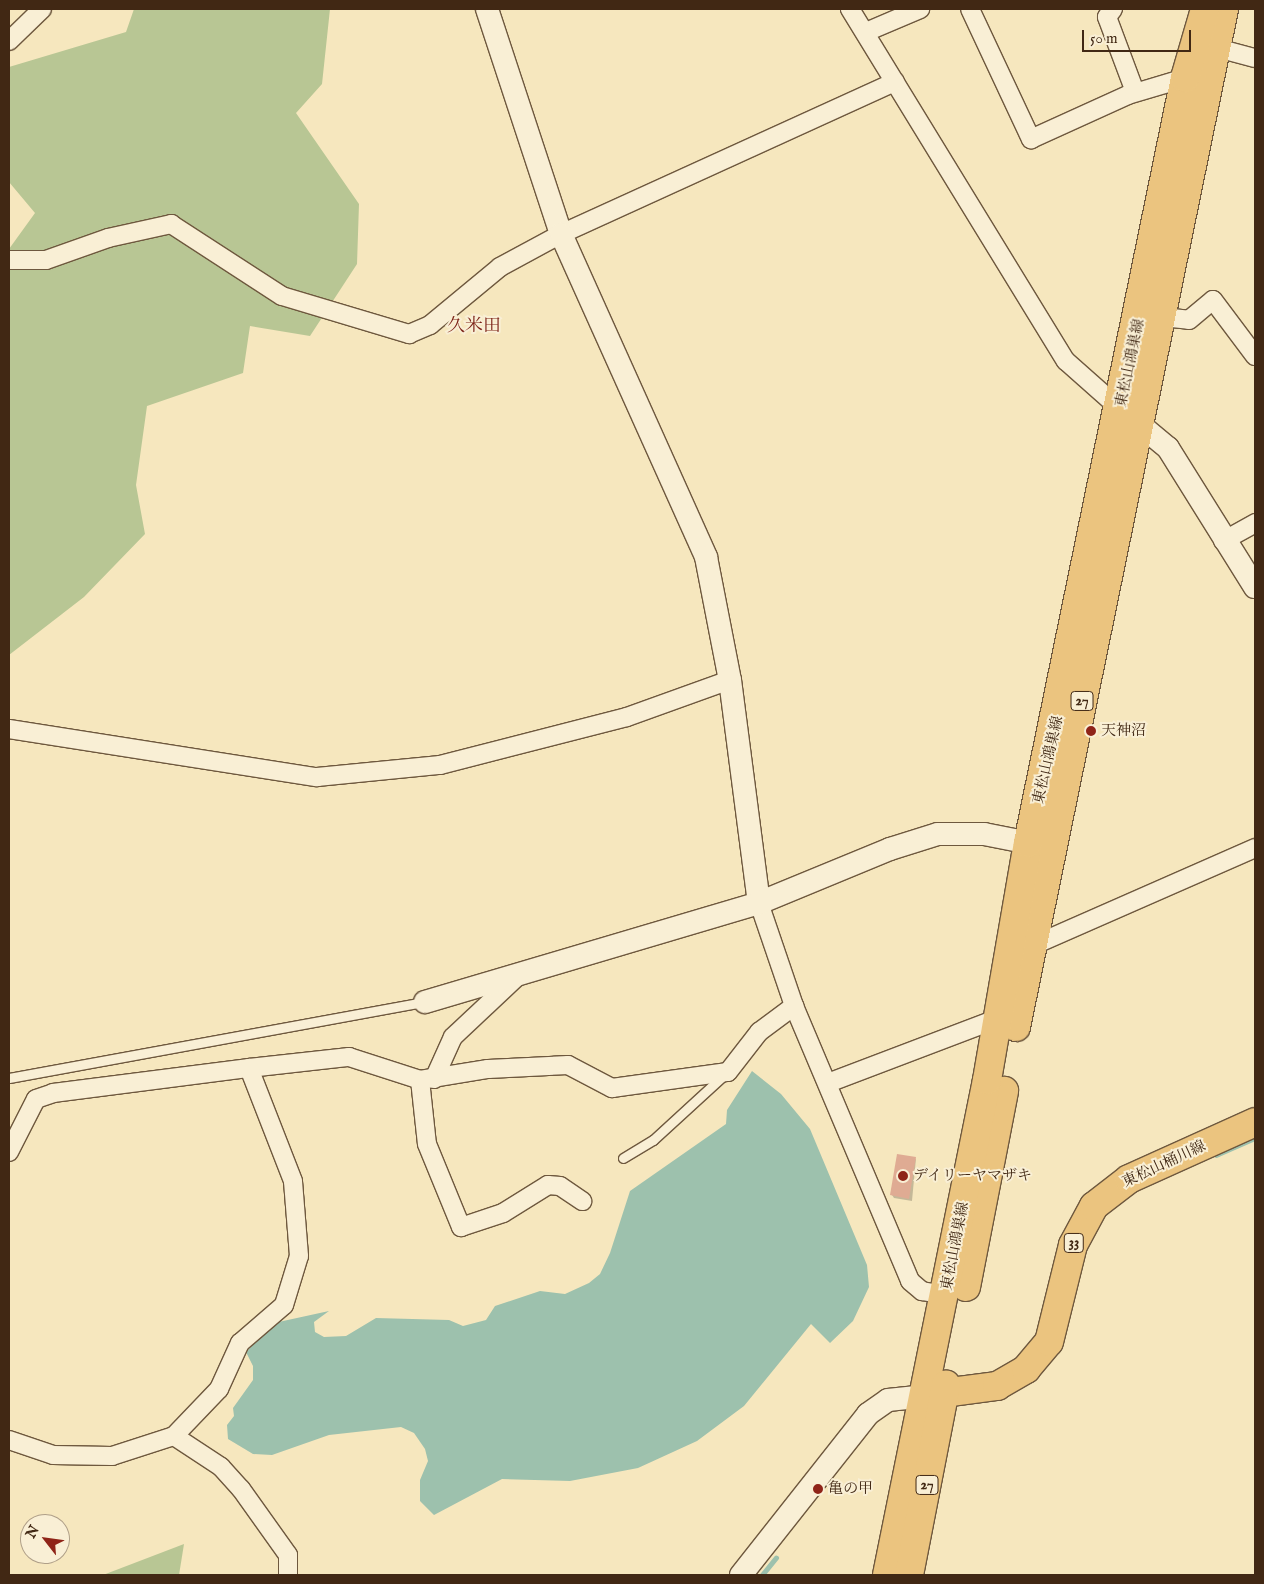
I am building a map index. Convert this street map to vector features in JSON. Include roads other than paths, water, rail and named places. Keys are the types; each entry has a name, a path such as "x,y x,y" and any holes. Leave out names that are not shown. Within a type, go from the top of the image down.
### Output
{"main road":[{"name":"東松山鴻巣線","path":"934,1395 945,1295 999,1018 1040,845 1128,416 1185,78 1205,9"},
{"name":"東松山鴻巣線","path":"1128,416 1162,317 1224,9"},
{"name":"東松山鴻巣線","path":"934,1395 1032,946 1040,845"},
{"name":"東松山桶川線","path":"934,1395 997,1386 1026,1369 1049,1342 1081,1224 1110,1191 1255,1122"},
{"name":"27","path":"886,1575 934,1395"},
{"name":"27","path":"909,1575 934,1395"}],"street":[{"path":"9,41 42,9"},
{"path":"487,9 561,234 635,403 690,514 714,583 730,680 759,903 794,1006 910,1281 922,1291 945,1295"},
{"path":"850,9 866,32 1066,361 1128,416 1168,448 1223,541 1255,586"},
{"path":"866,32 920,9"},
{"path":"970,9 1031,139 1135,92 1185,78"},
{"path":"1113,9 1107,17 1135,92"},
{"path":"1217,48 1255,58"},
{"path":"9,260 46,260 108,238 171,224 282,296 409,334 430,325 500,267 561,234 895,82"},
{"path":"1162,317 1189,320 1213,300 1255,356"},
{"path":"1223,541 1255,523"},
{"path":"9,730 317,777 440,766 627,717 730,680"},
{"path":"425,1002 759,903 890,849 938,834 984,834 1040,845"},
{"path":"1032,946 1255,848"},
{"path":"523,972 453,1037 427,1079 427,1144 461,1227 502,1213 548,1185 560,1186 582,1201"},
{"path":"9,1152 36,1100 52,1093 248,1068 349,1057 427,1079 488,1069 568,1065 612,1088 728,1072 759,1032 794,1006"},
{"path":"828,1083 999,1018"},
{"path":"9,1440 53,1455 112,1456 174,1436 219,1390 240,1343 284,1305 299,1256 293,1180 248,1068"},
{"path":"740,1575 868,1414 888,1400 934,1395"},
{"path":"174,1436 221,1467 241,1489 288,1555 288,1575"}],"lane":[{"path":"9,1078 425,1002"},
{"path":"623,1158 654,1140 728,1072"}],"waterway":[{"path":"1216,1155 1255,1138"},
{"path":"762,1575 776,1558"}],"place":[{"name":"天神沼","path":"1091,731"},
{"name":"デイリーヤマザキ","path":"903,1176"},
{"name":"亀の甲","path":"818,1489"}],"district":[{"name":"久米田","path":"474,327"}]}
